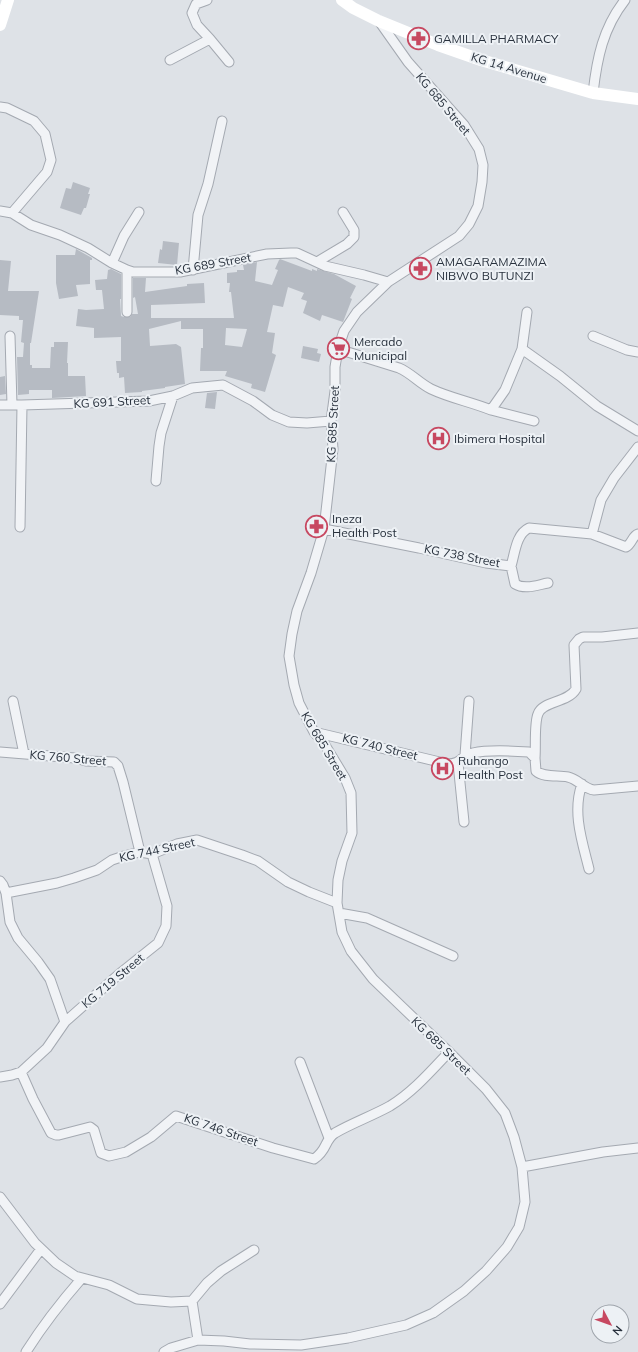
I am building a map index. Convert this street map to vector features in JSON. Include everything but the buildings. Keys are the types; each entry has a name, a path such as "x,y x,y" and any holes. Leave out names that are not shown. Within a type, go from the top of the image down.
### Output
{"main road":[{"path":"0,25 8,0"},
{"name":"KG 14 Avenue","path":"342,0 353,8 379,21 438,45 481,60 593,93 638,99"}],"street":[{"path":"207,0 196,4 192,13 197,25 229,62"},
{"path":"593,93 596,64 609,24 625,0"},
{"name":"KG 685 Street","path":"164,1352 171,1348 198,1340 250,1344 301,1345 348,1338 406,1325 433,1313 464,1291 486,1271 507,1247 519,1227 525,1202 522,1167 514,1137 505,1113 486,1089 372,979 351,951 342,932 337,903 338,880 352,833 351,793 345,778 326,745 314,732 305,715 297,697 289,656 297,611 311,573 324,529 332,449 331,421 335,391 335,367 338,349 344,331 357,312 388,282 459,236 469,224 478,206 482,182 482,165 479,149 464,125 408,62 379,21"},
{"path":"170,60 210,39"},
{"path":"0,107 7,108 34,121 45,134 51,160 47,172 12,213"},
{"path":"193,270 198,215 208,184 222,121"},
{"name":"KG 689 Street","path":"0,211 12,213 31,225 60,235 88,248 112,263 133,272 180,272 267,254 297,253 325,266 364,274 388,282"},
{"path":"112,263 124,236 139,212"},
{"path":"317,262 347,244 354,237 354,230 343,212"},
{"path":"127,270 127,312"},
{"path":"491,410 505,390 522,349 527,312"},
{"path":"10,336 12,405"},
{"path":"593,336 627,350 638,352"},
{"path":"338,349 399,368 406,371 430,388 450,396 491,410 534,421"},
{"path":"522,349 597,406 638,431"},
{"name":"KG 691 Street","path":"0,405 22,406 149,401 173,396 192,388 223,385 253,401 272,415 289,422 307,423 331,421"},
{"path":"156,481 158,446 173,396"},
{"path":"20,527 22,406"},
{"path":"592,534 601,500 614,478 638,447"},
{"name":"KG 738 Street","path":"324,529 486,563 511,566 517,542 524,530 529,528 592,534 626,547 630,545 634,535 638,534"},
{"path":"511,566 515,584 520,587 548,583"},
{"path":"638,633 602,637 584,637 577,641 574,645 576,689 568,697 540,709 537,720 535,758 536,771 538,773 542,775 570,778 587,788 594,790 638,786"},
{"path":"12,701 24,754"},
{"path":"465,756 469,701"},
{"name":"KG 740 Street","path":"314,732 448,764 458,763"},
{"name":"KG 760 Street","path":"0,752 75,758 93,762 111,761 116,763 123,782 140,852"},
{"path":"464,822 458,763 465,756 475,752 529,752 535,758"},
{"path":"582,784 578,800 578,828 589,869"},
{"name":"KG 744 Street","path":"6,893 57,883 97,870 112,860 124,856 140,852 152,854 177,844 197,840 258,861 288,882 337,903"},
{"name":"KG 719 Street","path":"21,1072 47,1048 65,1022 118,975 158,943 166,926 167,906 152,854"},
{"path":"0,881 6,893 10,922 25,948 38,962 50,979 65,1022"},
{"path":"339,913 367,918 453,956"},
{"name":"KG 746 Street","path":"21,1072 51,1133 56,1136 90,1127 94,1130 101,1153 105,1156 126,1152 151,1137 176,1116 273,1148 314,1159 320,1155 325,1148 329,1138 344,1128 390,1106 407,1094 449,1052"},
{"path":"300,1062 329,1138"},
{"path":"0,1076 12,1075 21,1072"},
{"path":"522,1167 603,1152 638,1148"},
{"path":"0,1197 31,1238 56,1263 75,1276 109,1285 137,1299 170,1302 192,1300 207,1283 221,1271 254,1250"},
{"path":"0,1304 41,1249"},
{"path":"26,1352 55,1309 82,1278"},
{"path":"192,1300 198,1340"}],"place":[{"name":"GAMILLA PHARMACY","path":"419,39"},
{"name":"AMAGARAMAZIMA NIBWO BUTUNZI","path":"420,269"},
{"name":"Mercado Municipal","path":"338,349"},
{"name":"Ibimera Hospital","path":"439,439"},
{"name":"Ineza Health Post","path":"316,526"},
{"name":"Ruhango Health Post","path":"443,768"}]}
